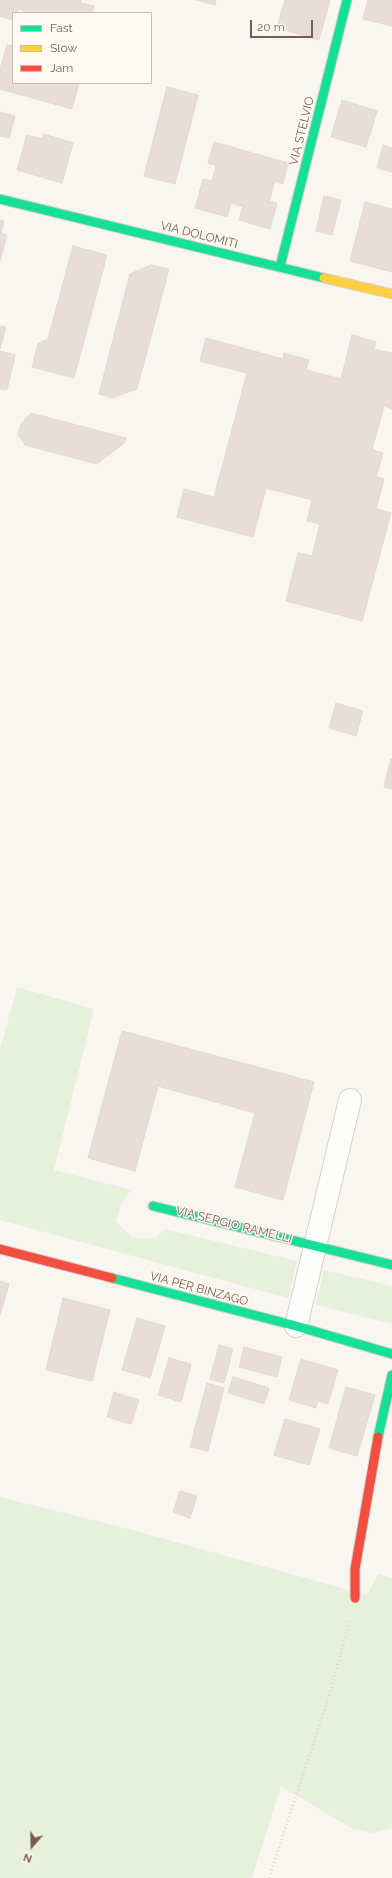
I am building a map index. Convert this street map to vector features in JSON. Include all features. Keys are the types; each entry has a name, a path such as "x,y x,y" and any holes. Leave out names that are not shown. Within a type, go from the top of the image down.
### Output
{"street":[{"name":"VIA STELVIO","path":"280,267 347,0"},
{"name":"VIA DOLOMITI","path":"0,199 392,294"},
{"path":"296,1326 350,1100"},
{"name":"VIA SERGIO RAMELLI","path":"153,1206 392,1265"},
{"name":"VIA PER BINZAGO","path":"0,1249 296,1326 392,1354"},
{"path":"355,1598 355,1569 376,1445 392,1376"}],"path":[{"path":"269,1878 330,1693 355,1598"}],"green space":[{"path":"17,987 94,1009 54,1170 132,1190 125,1197 116,1221 132,1237 145,1239 156,1237 165,1229 297,1261 288,1298 0,1220 0,1050"},
{"path":"324,1270 392,1286 392,1324 316,1305"},
{"path":"0,1497 125,1528 367,1595 378,1574 392,1578 392,1828 372,1833 351,1828 281,1786 252,1878 0,1878"}],"building":[{"path":"0,0 81,0 81,3 94,6 92,12 28,12 18,9 17,12 12,12 12,20 0,16"},
{"path":"197,0 216,0 215,5"},
{"path":"285,0 330,0 319,40 277,28"},
{"path":"368,0 392,0 392,26 363,19"},
{"path":"7,45 12,46 12,84 79,84 72,109 0,89 0,69"},
{"path":"167,87 198,95 175,184 144,176"},
{"path":"342,100 377,111 366,147 331,137"},
{"path":"0,112 15,116 9,138 0,136"},
{"path":"44,134 73,143 62,183 17,170 27,135 42,139"},
{"path":"214,142 288,163 283,184 275,181 269,201 277,203 270,229 239,220 243,207 231,203 227,217 195,208 203,179 212,181 216,165 208,163"},
{"path":"383,145 392,148 392,172 377,168"},
{"path":"324,196 341,200 332,235 316,231"},
{"path":"365,202 392,209 392,272 350,261"},
{"path":"0,220 4,221 1,233 7,235 0,261"},
{"path":"73,246 107,255 74,378 32,367 38,344 48,339"},
{"path":"151,265 169,269 137,389 112,398 99,394 130,274"},
{"path":"0,326 6,327 0,349"},
{"path":"352,335 376,342 374,349 392,353 392,409 384,406 372,450 383,453 376,477 384,479 376,509 391,513 362,621 286,601 298,553 312,556 320,524 307,521 312,500 266,488 253,537 177,517 184,489 214,497 247,373 200,361 206,338 283,359 284,353 309,360 306,370 341,379"},
{"path":"0,351 15,355 7,390 0,389"},
{"path":"31,413 126,438 124,443 97,464 25,445 18,434 21,424"},
{"path":"336,703 363,711 356,736 329,728"},
{"path":"392,759 392,789 384,787"},
{"path":"122,1031 314,1082 283,1200 235,1187 255,1113 158,1086 135,1171 88,1158"},
{"path":"0,1281 9,1284 0,1315"},
{"path":"63,1298 110,1310 92,1381 46,1370"},
{"path":"137,1318 165,1326 150,1378 122,1370"},
{"path":"219,1345 233,1349 224,1383 210,1379"},
{"path":"244,1347 282,1357 277,1377 239,1367"},
{"path":"169,1358 191,1364 181,1402 158,1395"},
{"path":"301,1359 338,1370 328,1404 318,1401 316,1408 289,1400"},
{"path":"233,1377 269,1388 264,1404 228,1393"},
{"path":"207,1383 224,1388 208,1451 190,1447"},
{"path":"346,1387 375,1395 357,1456 329,1448"},
{"path":"114,1392 139,1400 131,1424 107,1417"},
{"path":"285,1419 320,1429 309,1465 274,1455"},
{"path":"180,1491 197,1496 190,1518 173,1512"}],"traffic: fast":[{"path":"280,267 347,0"},
{"path":"0,199 324,278"},
{"path":"153,1206 392,1265"},
{"path":"112,1278 296,1326 392,1354"},
{"path":"378,1437 392,1375"}],"traffic: slow":[{"path":"324,278 392,294"}],"traffic: jam":[{"path":"0,1249 112,1278"},
{"path":"355,1598 355,1569 378,1437"}]}
